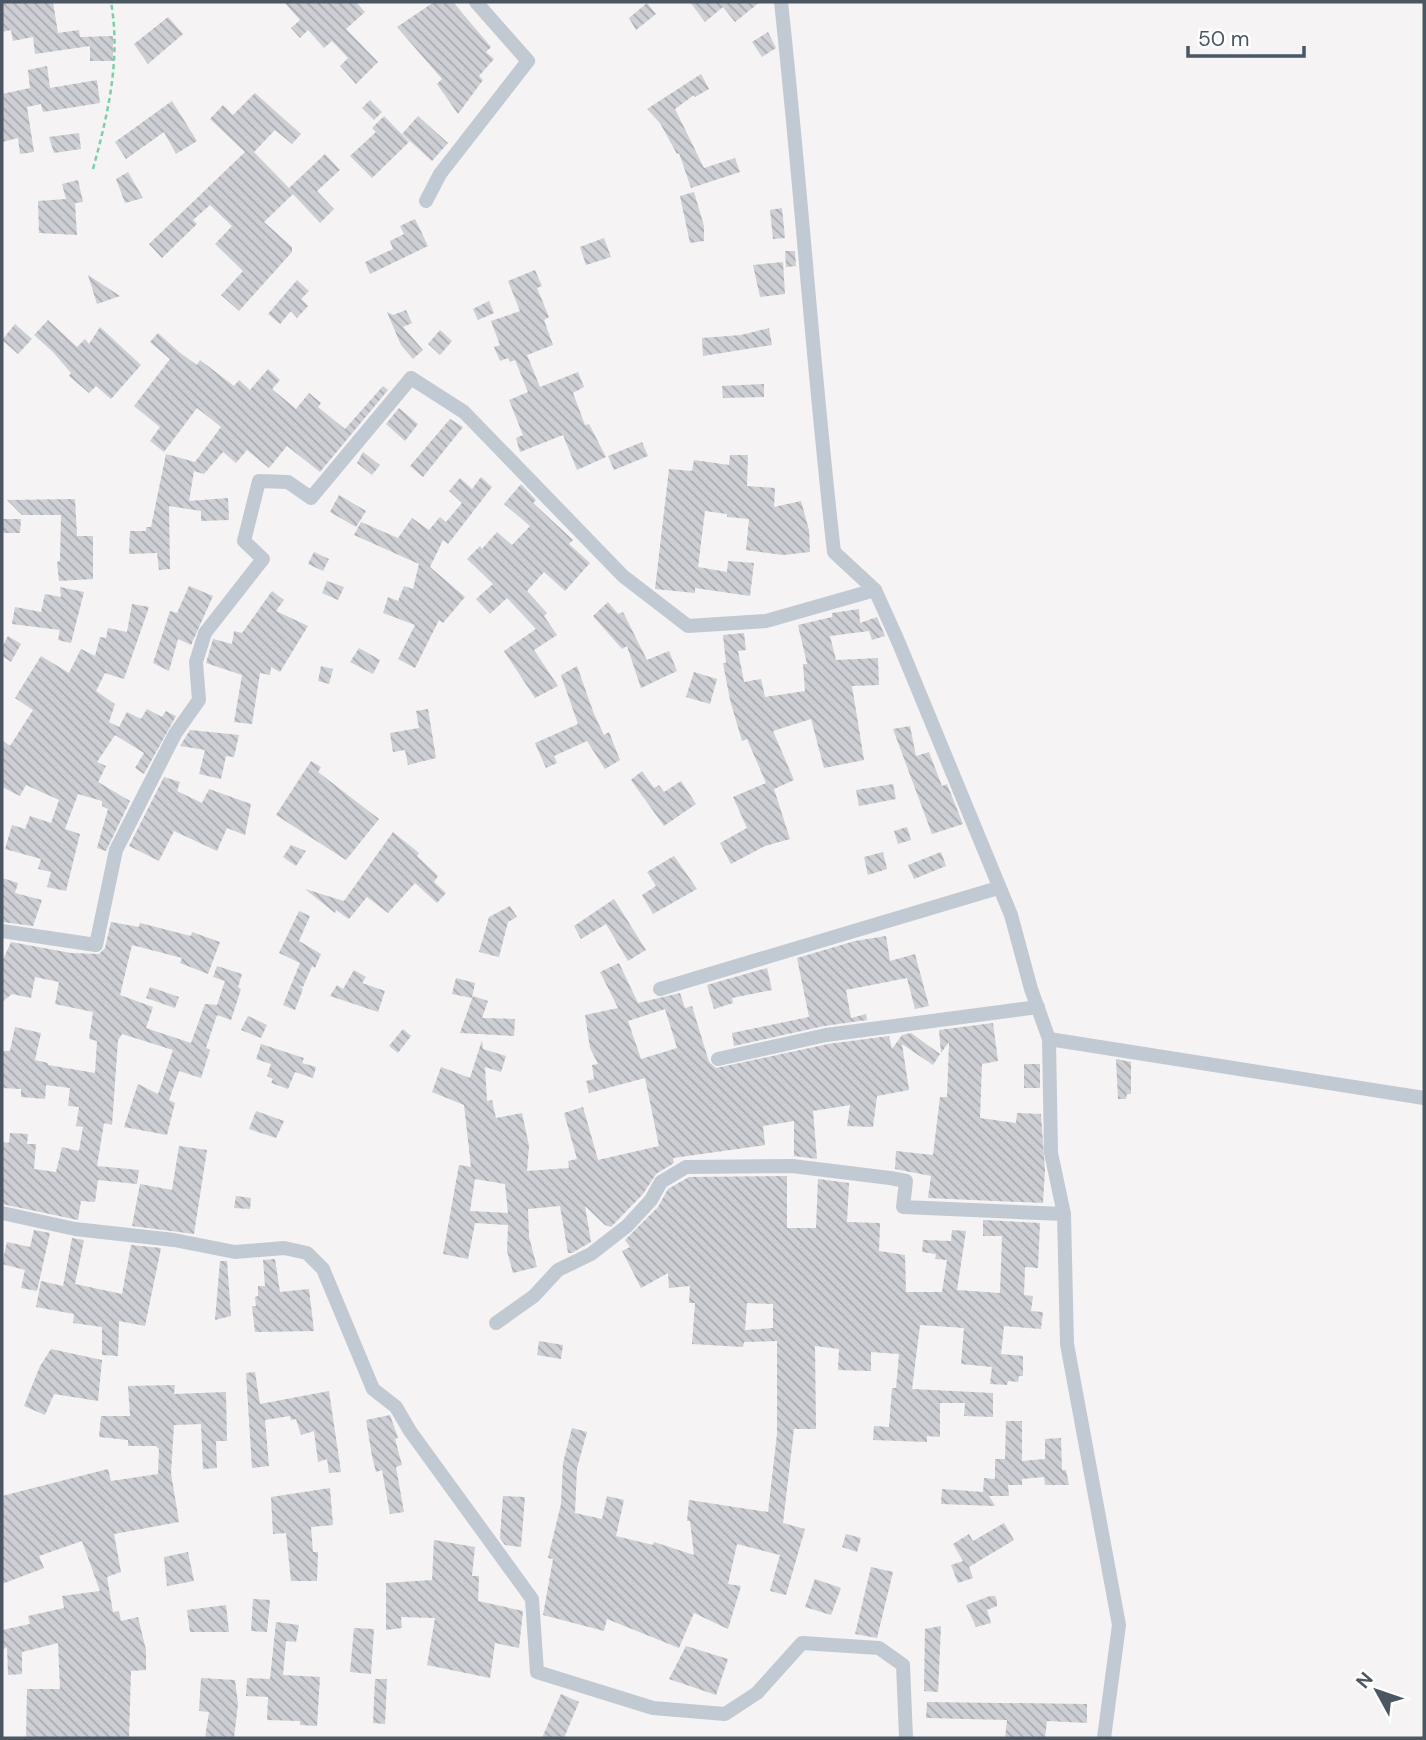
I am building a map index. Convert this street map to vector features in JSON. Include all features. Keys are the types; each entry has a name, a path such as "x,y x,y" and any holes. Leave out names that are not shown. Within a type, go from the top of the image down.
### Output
{"street":[{"path":"426,201 440,174 528,61 476,2"},
{"path":"781,2 798,159 818,416 834,552 875,590 1011,915 1049,1039 1051,1153 1064,1214 1067,1344 1119,1625 1104,1738"},
{"path":"2,931 96,945 116,850 176,734 199,700 196,662 205,633 263,559 244,541 259,481 288,481 311,498 411,378 464,412 623,576 688,626 766,621 875,590"},
{"path":"660,989 998,888"},
{"path":"718,1059 826,1035 1038,1007"},
{"path":"1049,1039 1424,1098"},
{"path":"496,1323 534,1296 558,1270 591,1254 627,1226 651,1200 661,1182 686,1167 792,1166 906,1181 903,1207 1064,1214"},
{"path":"2,1213 75,1229 174,1240 234,1252 284,1248 307,1253 323,1269 373,1389 396,1407 410,1431 532,1599 537,1672 653,1708 725,1714 757,1693 802,1643 879,1648 903,1665 906,1738"}],"path":[{"path":"93,169 109,111 112,85 117,34 111,2"}],"building":[{"path":"2,2 53,2 58,33 79,30 80,37 113,36 113,61 90,61 90,46 35,54 33,37 13,41 11,30 2,32"},
{"path":"284,2 356,2 365,12 346,29 378,62 356,84 340,66 348,58 332,41 324,48 308,30 300,38 291,28 300,20"},
{"path":"434,2 453,2 491,47 486,52 494,59 479,76 483,80 458,114 437,84 442,79 397,27"},
{"path":"690,2 760,2 735,22 723,7 705,22"},
{"path":"647,3 656,14 636,30 629,18"},
{"path":"168,17 183,34 148,64 134,44"},
{"path":"768,32 776,48 762,57 752,42"},
{"path":"47,66 50,88 97,80 100,103 43,112 41,104 27,107 34,152 20,154 18,138 2,142 2,94 30,88 28,70"},
{"path":"701,74 709,89 695,97 694,95 675,109 704,168 735,158 740,172 691,188 679,153 677,154 660,123 647,109"},
{"path":"255,93 301,134 292,144 275,130 254,152 289,188 325,154 340,170 317,191 334,209 320,223 293,194 264,222 292,247 292,252 239,311 221,295 243,271 215,244 232,226 210,205 193,220 197,224 162,258 149,244 245,152 210,119 223,105 233,115"},
{"path":"370,100 382,112 374,120 362,108"},
{"path":"172,101 197,141 176,154 164,132 126,159 115,142"},
{"path":"384,116 409,142 372,178 350,156 376,132 372,128"},
{"path":"418,116 448,143 432,161 402,134"},
{"path":"79,133 81,149 54,153 49,137"},
{"path":"128,172 143,198 125,203 116,179"},
{"path":"78,180 83,202 75,203 77,235 39,233 38,201 66,199 62,184"},
{"path":"694,192 704,226 704,241 690,243 680,196"},
{"path":"782,208 785,238 773,239 770,210"},
{"path":"415,219 428,246 370,274 365,262 393,249 390,241 404,234 400,226"},
{"path":"604,238 611,257 586,265 580,247"},
{"path":"785,251 795,251 796,266 786,267"},
{"path":"783,262 785,294 760,297 753,265"},
{"path":"535,270 542,286 537,288 549,317 544,320 553,345 527,355 540,387 578,372 584,387 573,393 585,425 589,424 606,457 577,470 563,435 520,452 516,438 523,435 509,400 528,392 515,360 510,362 508,358 500,361 494,347 500,345 491,321 520,311 508,281"},
{"path":"88,275 120,296 97,304"},
{"path":"297,280 309,291 301,299 308,306 297,318 291,311 280,324 268,314"},
{"path":"489,301 494,313 478,320 473,309"},
{"path":"406,310 412,323 403,327 423,350 413,359 401,345 387,312 393,315"},
{"path":"48,320 77,347 85,339 89,344 100,327 141,365 111,399 96,386 89,393 69,376 71,373 34,335"},
{"path":"15,324 32,339 18,354 2,340"},
{"path":"769,328 772,345 703,356 702,338 741,335"},
{"path":"440,330 452,341 440,355 428,344"},
{"path":"158,333 197,365 200,360 234,386 239,380 250,390 268,369 280,380 272,389 296,409 309,393 321,403 318,407 345,429 383,386 388,390 320,472 287,446 269,468 247,450 236,463 223,452 204,474 194,471 189,501 228,498 229,520 201,521 201,511 169,506 170,569 159,570 157,553 129,554 130,531 146,531 146,527 151,527 166,454 195,462 221,427 197,408 164,452 150,441 160,427 134,406 170,359 150,342"},
{"path":"764,384 764,397 723,398 722,386"},
{"path":"399,408 418,424 405,441 386,424"},
{"path":"450,419 463,427 423,477 410,466"},
{"path":"642,442 648,456 614,470 608,456"},
{"path":"363,452 380,465 372,475 357,463"},
{"path":"730,455 748,455 747,486 775,488 774,507 801,501 809,530 810,552 783,555 746,550 749,519 705,511 698,567 727,572 728,561 754,563 750,596 695,588 695,593 655,589 669,469 692,471 694,460 729,465"},
{"path":"481,477 492,487 448,544 443,540 430,567 465,597 443,623 439,620 415,668 398,659 415,625 383,613 388,597 398,601 404,586 413,589 419,564 354,535 361,522 398,538 412,518 429,530 440,517 446,522 462,503 449,491 460,478 472,489"},
{"path":"521,484 536,500 533,503 573,540 569,544 590,563 565,591 544,572 527,591 547,613 544,616 557,635 534,650 558,686 535,698 504,651 536,629 507,598 490,614 476,599 493,584 467,559 480,546 482,549 497,532 512,545 530,526 504,504"},
{"path":"339,495 366,511 356,527 330,512"},
{"path":"75,499 77,536 93,536 93,579 59,581 57,562 60,561 61,515 22,515 7,500"},
{"path":"2,519 21,519 20,533 2,533"},
{"path":"314,552 329,559 323,571 308,564"},
{"path":"327,581 344,587 338,600 322,593"},
{"path":"189,586 213,596 191,645 178,639 169,671 153,663 170,611 177,613"},
{"path":"60,587 84,592 71,643 58,640 60,630 12,624 15,607 41,612 45,594 61,597"},
{"path":"272,591 284,600 276,611 308,626 280,672 271,667 270,675 260,673 252,724 234,722 242,675 206,663 213,639 232,644 234,631 242,633"},
{"path":"608,602 618,614 623,612 647,660 669,651 677,671 641,688 627,646 622,649 593,616"},
{"path":"132,604 149,607 124,679 105,673 96,691 115,704 109,722 119,727 127,712 141,719 147,709 162,717 166,711 176,716 144,774 135,768 144,753 115,735 97,762 106,766 98,782 130,801 106,851 97,848 108,809 102,806 102,801 78,794 65,829 80,834 66,891 47,887 51,872 38,869 41,859 5,849 12,825 25,829 30,816 51,823 59,800 26,785 20,796 2,787 2,740 10,746 33,710 15,698 41,656 69,673 81,649 95,656 100,637 106,638 108,628 127,632"},
{"path":"859,609 860,623 877,617 885,636 872,640 869,631 830,636 836,660 878,658 879,685 852,686 864,760 824,768 811,719 773,731 794,780 774,789 790,839 765,846 731,864 720,843 747,828 733,797 766,783 747,739 742,741 730,700 723,663 726,663 723,635 744,633 746,650 738,651 744,682 761,679 765,697 805,691 803,664 807,664 798,625 832,617 832,613"},
{"path":"8,636 21,644 11,662 2,656 2,647"},
{"path":"359,648 380,660 373,674 350,662"},
{"path":"321,666 333,669 329,684 318,681"},
{"path":"577,666 594,714 604,735 609,732 620,760 605,769 587,741 554,756 557,763 546,768 535,743 578,724 561,675"},
{"path":"694,672 717,679 710,704 686,697"},
{"path":"428,709 436,758 408,765 405,750 393,752 390,733 419,728 416,711"},
{"path":"910,726 916,756 929,752 942,786 947,784 963,824 932,834 893,729"},
{"path":"190,730 239,735 234,757 226,756 221,779 199,774 205,750 180,746"},
{"path":"311,761 321,767 318,772 379,819 346,860 276,815"},
{"path":"642,771 654,788 659,785 664,792 681,781 696,804 664,826 631,780"},
{"path":"164,777 180,782 177,791 202,803 209,789 251,804 245,835 227,828 217,851 174,831 159,861 129,846"},
{"path":"893,784 896,799 859,806 856,790"},
{"path":"907,827 911,840 898,844 894,831"},
{"path":"393,832 419,853 417,856 438,876 434,882 446,893 437,903 415,883 388,913 367,897 349,919 336,910 335,913 305,889 344,901"},
{"path":"291,845 306,851 296,866 283,857"},
{"path":"883,852 887,869 868,875 864,857"},
{"path":"941,852 946,866 914,879 908,865"},
{"path":"674,856 697,889 653,914 642,895 656,886 647,872"},
{"path":"2,878 18,883 15,893 42,900 33,926 2,922"},
{"path":"614,899 646,950 628,961 606,924 581,939 574,926"},
{"path":"510,906 517,917 508,922 499,957 479,952 489,917"},
{"path":"299,911 310,916 299,941 321,954 315,968 312,966 303,987 298,985 303,989 295,1010 283,1005 300,963 279,953"},
{"path":"111,922 139,927 140,923 191,936 192,932 220,942 208,974 180,963 182,958 132,945 120,995 153,1007 146,1028 191,1043 205,1004 217,1005 225,981 213,977 217,966 242,974 238,987 241,989 231,1020 217,1015 206,1048 210,1050 201,1078 179,1071 169,1100 175,1103 167,1135 124,1127 138,1084 158,1094 173,1050 122,1034 118,1040 112,1125 104,1123 97,1166 139,1170 137,1184 98,1180 95,1202 81,1201 78,1220 2,1204 3,1142 9,1143 10,1133 28,1134 27,1144 36,1144 34,1169 56,1172 62,1147 79,1151 83,1127 76,1126 79,1107 68,1106 70,1088 46,1085 45,1099 21,1097 21,1089 2,1088 2,1051 10,1051 15,1027 41,1033 35,1060 48,1065 95,1073 97,1041 89,1039 93,1012 55,1004 59,982 35,977 31,998 12,994 2,1002 2,962 11,942 71,953 99,954 105,948"},
{"path":"886,936 890,961 915,954 929,1006 915,1009 907,978 846,990 851,1018 866,1014 867,1020 824,1026 734,1046 732,1033 809,1017 797,958 855,941"},
{"path":"619,963 638,1003 680,993 685,1008 692,1006 709,1062 716,1068 828,1044 889,1036 892,1049 902,1035 911,1033 940,1054 933,1065 902,1044 909,1090 877,1096 873,1127 847,1126 850,1105 813,1111 817,1159 794,1156 794,1121 763,1126 765,1145 673,1158 674,1163 656,1174 643,1194 611,1227 605,1225 585,1206 591,1242 572,1253 568,1253 560,1206 528,1209 529,1237 537,1267 513,1273 507,1251 508,1225 475,1223 468,1259 443,1254 459,1165 471,1167 464,1105 432,1092 441,1067 470,1078 482,1040 483,1049 506,1056 501,1072 485,1067 487,1101 492,1100 496,1118 522,1113 529,1146 527,1171 569,1168 568,1161 577,1159 564,1113 583,1107 598,1160 659,1146 645,1078 589,1093 586,1081 594,1079 592,1065 598,1064 590,1048 585,1015 618,1008 600,972","holes":["665,1009 677,1048 641,1059 628,1021","475,1179 505,1184 508,1213 470,1211"]},
{"path":"767,968 772,990 732,998 733,1003 714,1009 707,985"},
{"path":"354,970 366,977 362,983 385,991 378,1012 330,996 337,985 343,989"},
{"path":"456,978 475,983 472,998 452,994"},
{"path":"150,987 179,997 175,1008 146,998"},
{"path":"473,996 488,1001 482,1018 515,1019 514,1036 460,1033"},
{"path":"248,1016 267,1025 261,1038 241,1030"},
{"path":"993,1023 998,1061 982,1064 980,1118 1016,1123 1017,1113 1041,1114 1045,1170 1043,1203 928,1198 931,1176 895,1169 896,1151 933,1155 940,1097 947,1097 949,1042 941,1053 939,1030"},
{"path":"403,1029 411,1036 398,1053 389,1046"},
{"path":"261,1044 304,1058 302,1063 316,1067 313,1078 295,1072 288,1089 271,1083 273,1079 267,1076 271,1064 256,1059"},
{"path":"1116,1059 1131,1062 1131,1094 1127,1094 1126,1099 1118,1099"},
{"path":"1024,1064 1040,1064 1040,1088 1024,1088"},
{"path":"256,1111 284,1121 276,1138 249,1129"},
{"path":"179,1146 207,1150 194,1234 132,1226 140,1184 172,1190"},
{"path":"787,1176 787,1228 816,1228 818,1179 849,1183 847,1222 880,1223 879,1251 905,1255 906,1292 942,1292 947,1260 935,1259 936,1254 922,1252 923,1240 951,1241 952,1230 966,1231 957,1290 1000,1293 1002,1236 983,1236 983,1220 1040,1223 1038,1268 1025,1267 1024,1295 1033,1296 1031,1311 1043,1312 1041,1329 1004,1326 1001,1354 1023,1356 1023,1376 1019,1376 1018,1382 1008,1381 1007,1385 990,1384 992,1367 961,1364 964,1328 920,1325 912,1389 993,1393 993,1417 964,1416 965,1403 940,1403 940,1437 927,1436 927,1442 873,1440 874,1426 889,1427 892,1388 896,1388 899,1354 871,1352 871,1371 838,1370 839,1349 815,1346 816,1429 794,1429 783,1523 805,1529 786,1595 770,1591 780,1555 737,1544 728,1584 741,1586 728,1629 694,1613 679,1648 607,1619 604,1631 543,1615 553,1559 548,1558 561,1504 563,1463 572,1428 587,1432 577,1468 575,1513 602,1519 607,1496 624,1500 616,1536 653,1545 654,1542 694,1555 690,1521 687,1521 689,1500 768,1512 777,1434 777,1341 744,1342 743,1347 692,1344 695,1303 689,1303 690,1286 669,1288 668,1273 641,1288 622,1251 630,1247 625,1240 658,1207 668,1189 689,1177","holes":["747,1303 773,1304 773,1328 745,1330"]},
{"path":"236,1196 251,1198 250,1209 234,1208"},
{"path":"34,1230 50,1233 37,1291 21,1288 25,1270 2,1264 7,1242 30,1247"},
{"path":"72,1238 84,1240 75,1284 122,1294 131,1245 161,1248 145,1326 119,1321 118,1356 102,1355 102,1327 73,1323 74,1314 36,1307 41,1281 63,1286"},
{"path":"275,1259 280,1292 309,1289 314,1331 255,1332 252,1306 256,1306 258,1286 265,1286 263,1260"},
{"path":"220,1261 227,1261 231,1316 215,1320"},
{"path":"539,1341 563,1345 561,1359 537,1355"},
{"path":"51,1349 102,1360 98,1401 54,1394 45,1415 24,1406 40,1366"},
{"path":"255,1372 260,1404 329,1391 341,1472 329,1473 327,1459 318,1462 314,1431 301,1435 296,1419 291,1420 290,1416 265,1420 269,1466 252,1468 246,1373"},
{"path":"175,1385 174,1394 226,1392 227,1441 216,1441 217,1468 203,1469 201,1424 174,1425 171,1473 179,1522 114,1534 121,1572 107,1577 113,1612 119,1611 121,1621 138,1617 146,1650 146,1670 131,1671 129,1738 26,1738 27,1689 60,1689 58,1643 22,1652 22,1674 8,1675 7,1647 2,1650 2,1630 30,1624 28,1616 64,1608 62,1596 100,1591 82,1541 39,1556 44,1568 2,1584 2,1496 108,1469 111,1481 158,1474 159,1449 156,1446 128,1446 128,1440 99,1437 101,1416 130,1416 128,1386"},
{"path":"390,1415 398,1438 395,1439 402,1465 396,1467 404,1512 390,1514 382,1470 376,1472 366,1420"},
{"path":"1006,1421 1022,1421 1022,1461 1045,1459 1045,1439 1061,1438 1062,1470 1066,1470 1069,1485 1045,1485 1044,1477 1022,1479 1022,1485 1008,1485 1009,1496 989,1496 995,1506 941,1504 942,1489 983,1492 984,1478 995,1479 995,1459 1005,1459"},
{"path":"330,1488 333,1525 311,1527 313,1552 318,1552 317,1581 291,1581 286,1533 273,1534 271,1497"},
{"path":"503,1496 525,1497 521,1547 505,1545 500,1538"},
{"path":"1004,1523 1014,1540 969,1567 973,1578 958,1583 951,1565 963,1561 953,1544 969,1534 973,1541"},
{"path":"846,1534 861,1538 857,1552 842,1547"},
{"path":"434,1540 475,1547 472,1576 479,1576 478,1601 523,1611 519,1648 495,1643 490,1678 427,1665 435,1618 401,1617 402,1628 386,1630 386,1583 432,1580"},
{"path":"188,1552 194,1581 167,1586 164,1557"},
{"path":"871,1567 893,1572 877,1638 855,1634"},
{"path":"815,1579 841,1588 831,1615 805,1607"},
{"path":"995,1596 997,1601 997,1606 987,1610 991,1623 976,1627 966,1605"},
{"path":"253,1599 270,1600 267,1632 251,1631"},
{"path":"226,1605 229,1632 190,1632 187,1610"},
{"path":"276,1622 299,1625 296,1642 286,1641 283,1675 320,1677 317,1726 300,1725 300,1721 267,1720 268,1697 246,1696 247,1678 270,1679"},
{"path":"941,1626 938,1692 924,1691 925,1629"},
{"path":"354,1628 374,1629 371,1674 350,1672"},
{"path":"686,1646 728,1659 716,1695 669,1679"},
{"path":"201,1678 235,1680 238,1704 234,1738 205,1738 209,1712 199,1711"},
{"path":"375,1679 387,1679 385,1724 373,1723"},
{"path":"561,1694 579,1702 564,1738 542,1738"},
{"path":"927,1702 1087,1704 1087,1723 1047,1721 1045,1738 1005,1738 1007,1720 926,1718"}]}
